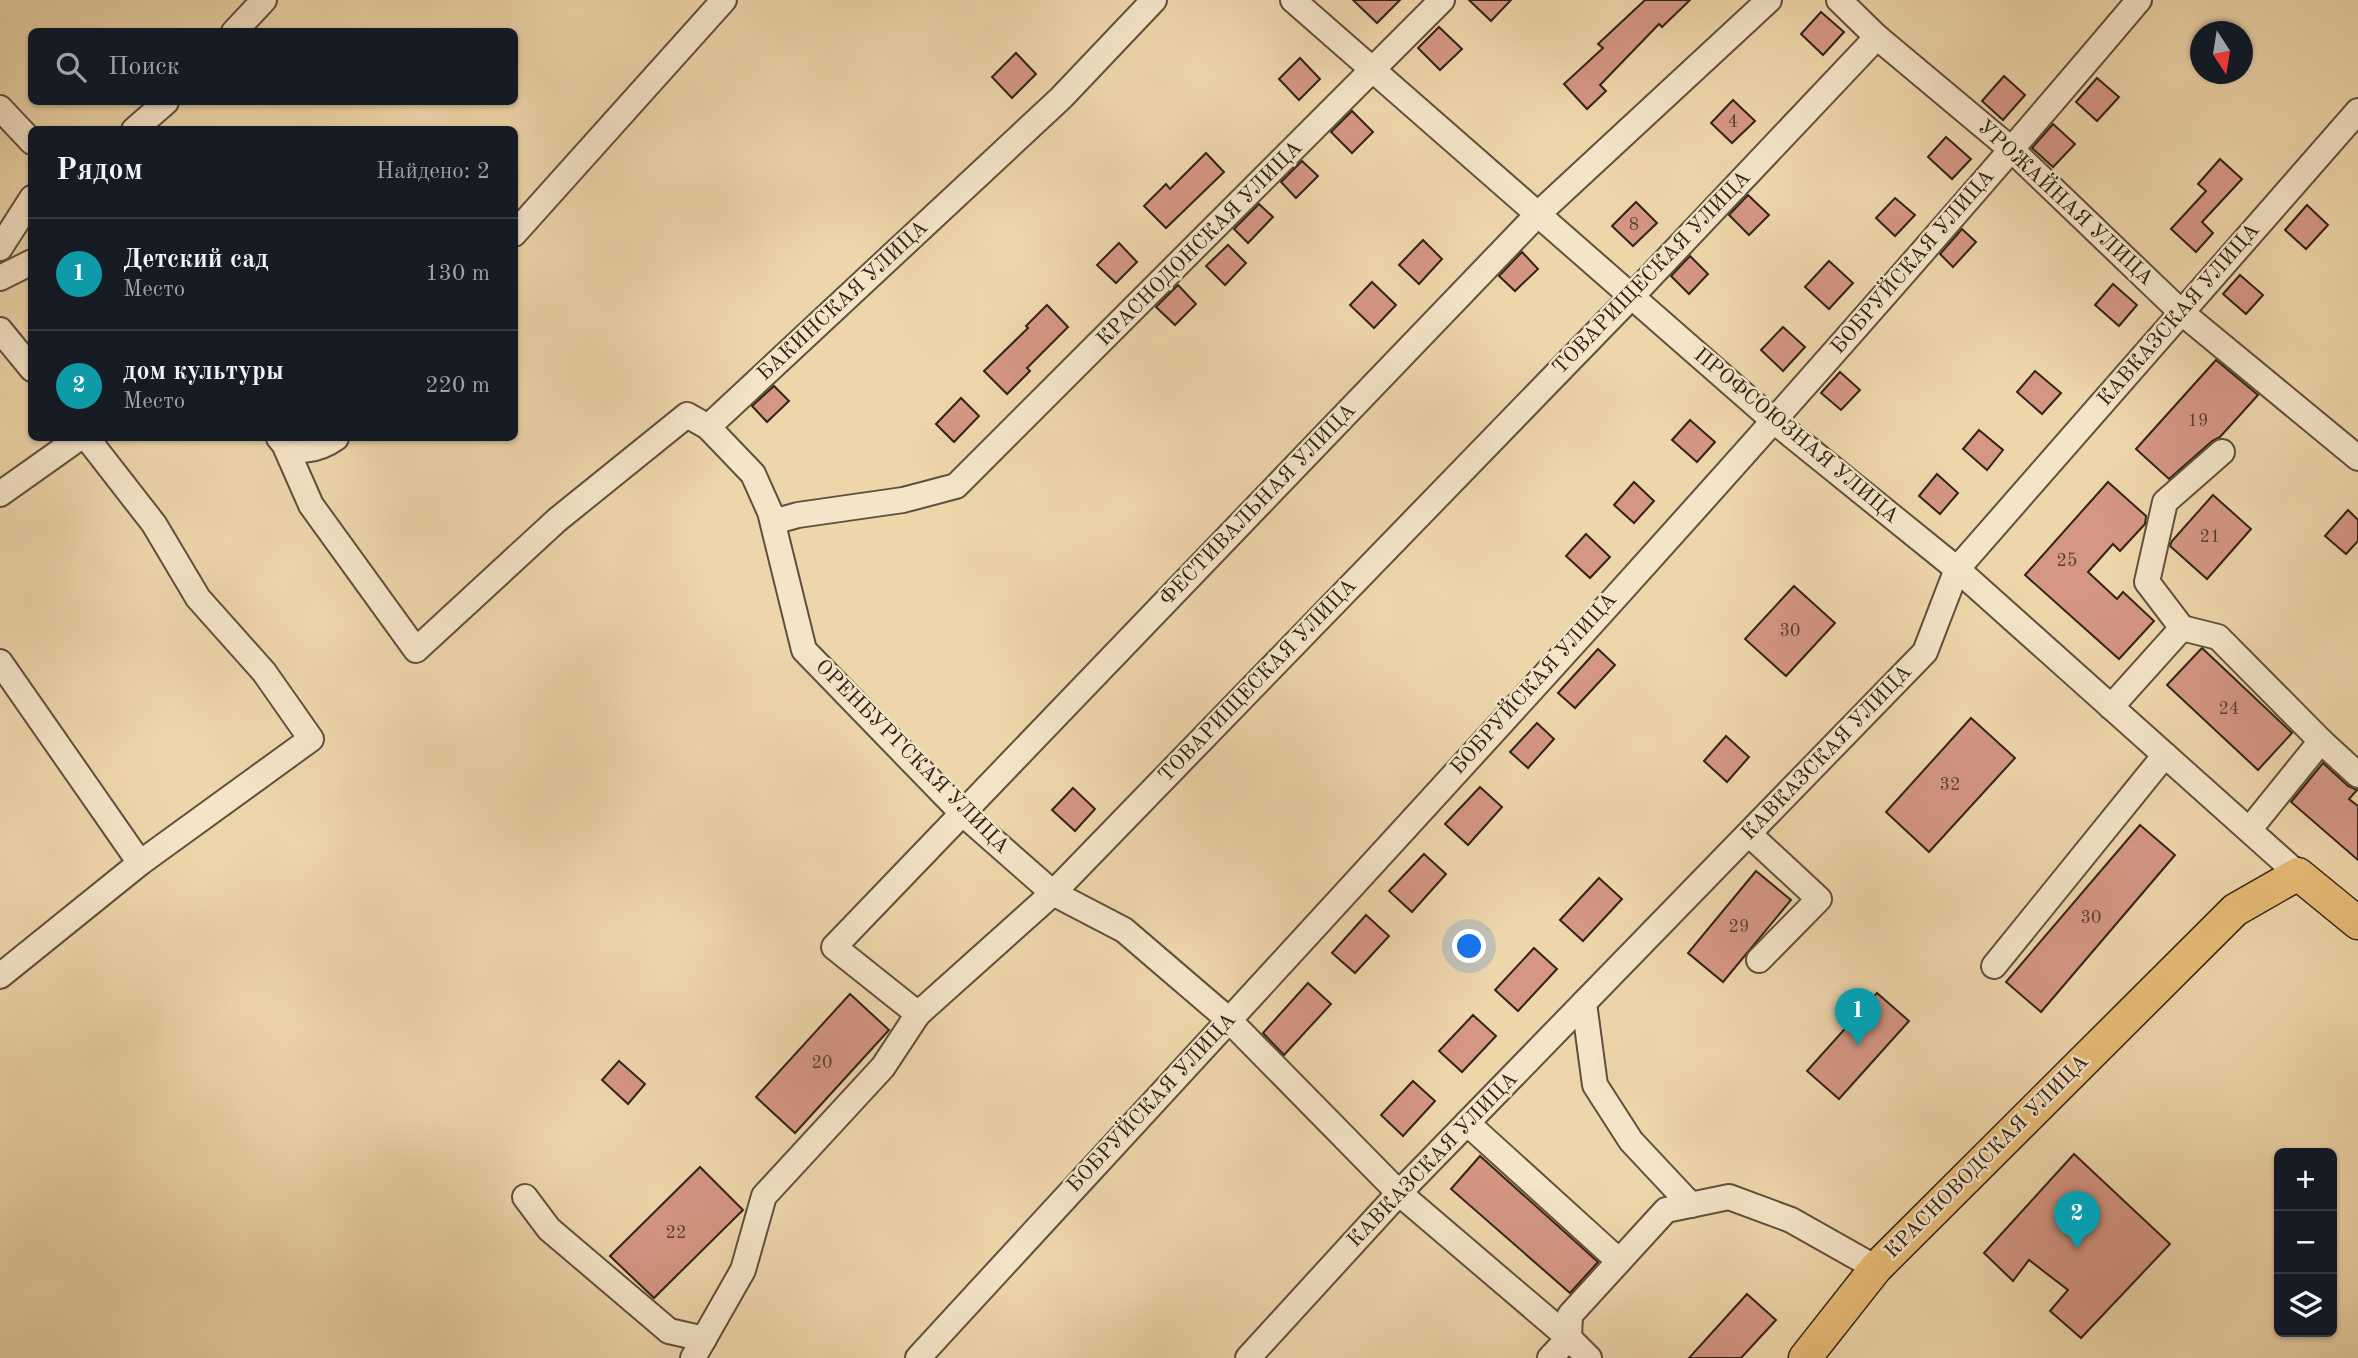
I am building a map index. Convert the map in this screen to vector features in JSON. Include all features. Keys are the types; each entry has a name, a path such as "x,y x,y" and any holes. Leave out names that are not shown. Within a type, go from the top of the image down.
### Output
{"main road":[{"path":"2298,874 2358,923"},
{"name":"КРАСНОВОДСКАЯ УЛИЦА","path":"1876,1268 2235,910 2298,874"},
{"path":"1805,1358 1876,1268"}],"street":[{"path":"238,28 264,0"},
{"path":"518,230 724,0"},
{"name":"БАКИНСКАЯ УЛИЦА","path":"708,427 1062,98 1154,0"},
{"name":"ПРОФСОЮЗНАЯ УЛИЦА","path":"1293,0 1774,421 1956,569 2298,874"},
{"name":"КРАСНОДОНСКАЯ УЛИЦА","path":"773,522 798,515 903,500 956,486 1442,0"},
{"name":"ФЕСТИВАЛЬНАЯ УЛИЦА","path":"918,1014 834,947 1538,214 1769,0"},
{"name":"УРОЖАЙНАЯ УЛИЦА","path":"1839,0 1877,37 2012,150 2181,312 2358,458"},
{"name":"БОБРУЙСКАЯ УЛИЦА","path":"918,1358 1774,421 2012,150 2139,0"},
{"name":"ТОВАРИЩЕСКАЯ УЛИЦА","path":"699,1348 743,1270 764,1196 883,1067 918,1014 1052,893 1633,295 1877,37"},
{"path":"139,126 163,105"},
{"path":"0,108 28,138"},
{"name":"КАВКАЗСКАЯ УЛИЦА","path":"1248,1358 1399,1193 1925,652 1956,569 2358,111"},
{"path":"0,248 28,204"},
{"path":"0,278 28,264"},
{"path":"0,330 28,364"},
{"path":"282,442 311,505 416,650 557,520 687,415 708,427 753,474 773,522"},
{"path":"0,494 75,441"},
{"path":"0,976 140,863 312,739 264,672 198,598 154,524 89,441"},
{"path":"282,442 304,450 323,447 332,441"},
{"path":"2222,452 2165,502 2147,582 2182,628 2218,637 2358,775"},
{"name":"ОРЕНБУРГСКАЯ УЛИЦА","path":"773,522 804,650 962,813 1052,893 1124,930 1229,1020 1399,1193 1590,1358"},
{"path":"2111,707 2182,628"},
{"path":"0,662 140,863"},
{"path":"2249,830 2321,741"},
{"path":"1994,966 2165,755"},
{"path":"1749,834 1819,899 1759,960"},
{"path":"1584,1003 1595,1086 1631,1141 1691,1205"},
{"path":"1467,1123 1619,1261"},
{"path":"525,1197 549,1229 669,1331 699,1348"},
{"name":"КРАСНОВОДСКАЯ УЛИЦА","path":"1569,1338 1570,1315 1666,1210 1729,1197 1791,1220 1876,1268"},
{"path":"1550,1358 1569,1338"}],"building":[{"path":"1353,0 1400,0 1377,23"},
{"path":"1469,0 1511,0 1491,21"},
{"path":"1645,0 1690,0 1662,27 1659,24 1600,85 1606,91 1587,109 1564,84 1603,48 1598,44"},
{"path":"1821,12 1844,32 1823,55 1801,34"},
{"path":"1439,27 1462,49 1440,70 1418,48"},
{"path":"1016,53 1036,74 1012,98 992,77"},
{"path":"1300,58 1320,79 1299,100 1279,79"},
{"path":"2004,76 2025,95 2003,120 1982,101"},
{"path":"2097,78 2119,97 2097,121 2076,102"},
{"path":"1733,100 1755,121 1732,143 1711,123"},
{"path":"1352,111 1373,132 1352,153 1331,132"},
{"path":"2053,124 2075,144 2053,167 2032,148"},
{"path":"1946,137 1971,159 1952,179 1928,157"},
{"path":"1206,153 1224,172 1166,228 1144,206 1166,184 1170,189"},
{"path":"2220,159 2242,179 2202,222 2213,233 2196,252 2171,229 2206,191 2198,184"},
{"path":"1302,161 1318,176 1296,198 1281,182"},
{"path":"1748,195 1769,215 1749,235 1729,215"},
{"path":"1895,198 1915,215 1895,236 1876,218"},
{"path":"1636,202 1657,223 1633,246 1612,226"},
{"path":"1259,204 1273,217 1248,243 1234,229"},
{"path":"2307,205 2328,225 2306,249 2285,230"},
{"path":"1962,229 1976,242 1953,267 1940,254"},
{"path":"1423,240 1442,259 1419,284 1399,265"},
{"path":"1119,243 1137,262 1116,283 1097,265"},
{"path":"1228,245 1246,263 1225,285 1206,266"},
{"path":"1522,252 1538,269 1515,291 1499,276"},
{"path":"1690,256 1708,274 1689,294 1671,276"},
{"path":"1829,261 1853,283 1829,309 1805,287"},
{"path":"2240,275 2263,295 2246,314 2223,294"},
{"path":"1372,282 1396,305 1374,328 1350,305"},
{"path":"2113,284 2137,305 2119,326 2095,305"},
{"path":"1178,285 1196,304 1175,325 1156,307"},
{"path":"1047,305 1068,327 1027,368 1030,371 1007,394 984,371 1028,328 1026,326"},
{"path":"1783,327 1805,347 1783,371 1761,350"},
{"path":"2216,360 2258,395 2220,437 2169,479 2136,449"},
{"path":"2035,371 2061,393 2042,414 2017,392"},
{"path":"1840,372 1860,390 1841,410 1821,393"},
{"path":"774,386 789,401 767,422 752,406"},
{"path":"961,398 979,416 954,442 936,424"},
{"path":"1690,420 1715,442 1697,462 1672,440"},
{"path":"1979,430 2003,450 1987,470 1963,449"},
{"path":"1937,474 1958,493 1940,514 1919,496"},
{"path":"1634,482 1654,501 1634,523 1614,505"},
{"path":"2108,482 2146,516 2145,524 2120,551 2113,544 2088,572 2117,599 2123,592 2154,621 2119,659 2025,575"},
{"path":"2213,495 2251,529 2207,579 2170,546"},
{"path":"2348,510 2358,520 2358,541 2346,554 2325,536"},
{"path":"1586,534 1610,557 1590,578 1566,556"},
{"path":"1794,586 1835,623 1786,676 1745,639"},
{"path":"2202,648 2292,733 2258,770 2167,685"},
{"path":"1598,649 1615,665 1575,708 1558,693"},
{"path":"1971,718 2015,758 1929,852 1886,812"},
{"path":"1537,723 1554,739 1528,768 1510,752"},
{"path":"1726,736 1749,757 1727,782 1704,761"},
{"path":"2323,763 2348,786 2357,790 2349,799 2358,806 2358,860 2291,802"},
{"path":"1480,787 1502,807 1468,845 1445,824"},
{"path":"1073,788 1095,809 1075,831 1052,810"},
{"path":"2140,825 2175,855 2041,1012 2006,982"},
{"path":"1424,854 1446,874 1412,912 1389,891"},
{"path":"1756,871 1791,900 1723,982 1688,953"},
{"path":"1599,878 1622,899 1583,941 1560,920"},
{"path":"1366,915 1389,936 1355,973 1332,953"},
{"path":"1534,948 1557,969 1518,1011 1495,990"},
{"path":"1308,983 1331,1004 1284,1055 1263,1033"},
{"path":"1877,993 1909,1021 1839,1099 1807,1071"},
{"path":"850,994 889,1030 795,1133 756,1097"},
{"path":"1473,1015 1496,1036 1462,1072 1439,1051"},
{"path":"619,1061 645,1084 628,1104 602,1080"},
{"path":"1413,1081 1435,1101 1403,1136 1381,1115"},
{"path":"2074,1154 2170,1244 2081,1338 2050,1311 2068,1290 2029,1260 2013,1281 1984,1253"},
{"path":"1480,1156 1598,1262 1570,1293 1451,1189"},
{"path":"700,1167 743,1210 654,1298 610,1256"},
{"path":"1747,1294 1776,1320 1741,1358 1689,1358"}],"place":[{"name":"Детский сад","path":"1858,1046"},
{"name":"дом культуры","path":"2077,1249"}]}
